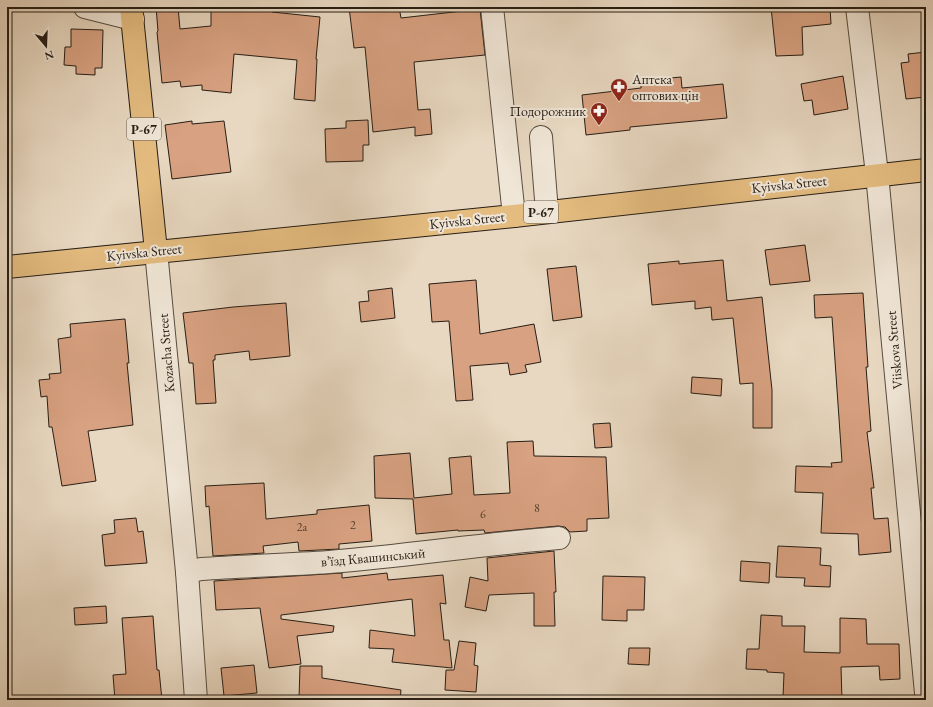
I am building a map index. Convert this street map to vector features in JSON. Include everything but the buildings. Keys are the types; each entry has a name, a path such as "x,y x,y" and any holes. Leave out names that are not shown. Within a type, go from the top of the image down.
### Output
{"main road":[{"name":"Kozacha Street","path":"132,13 156,251"},
{"name":"Kyivska Street","path":"7,267 514,216 877,174 926,170"}],"street":[{"path":"85,7 132,13"},
{"path":"492,7 514,216"},
{"name":"Viiskova Street","path":"857,7 877,174 926,693"},
{"path":"541,137 546,212"},
{"name":"Kozacha Street","path":"156,251 187,572 196,700"},
{"name":"в’їзд Квашинський","path":"187,572 201,569 329,562 559,538"}],"place":[{"name":"Аптека оптових цін","path":"619,102"},
{"name":"Подорожник","path":"599,126"}]}
